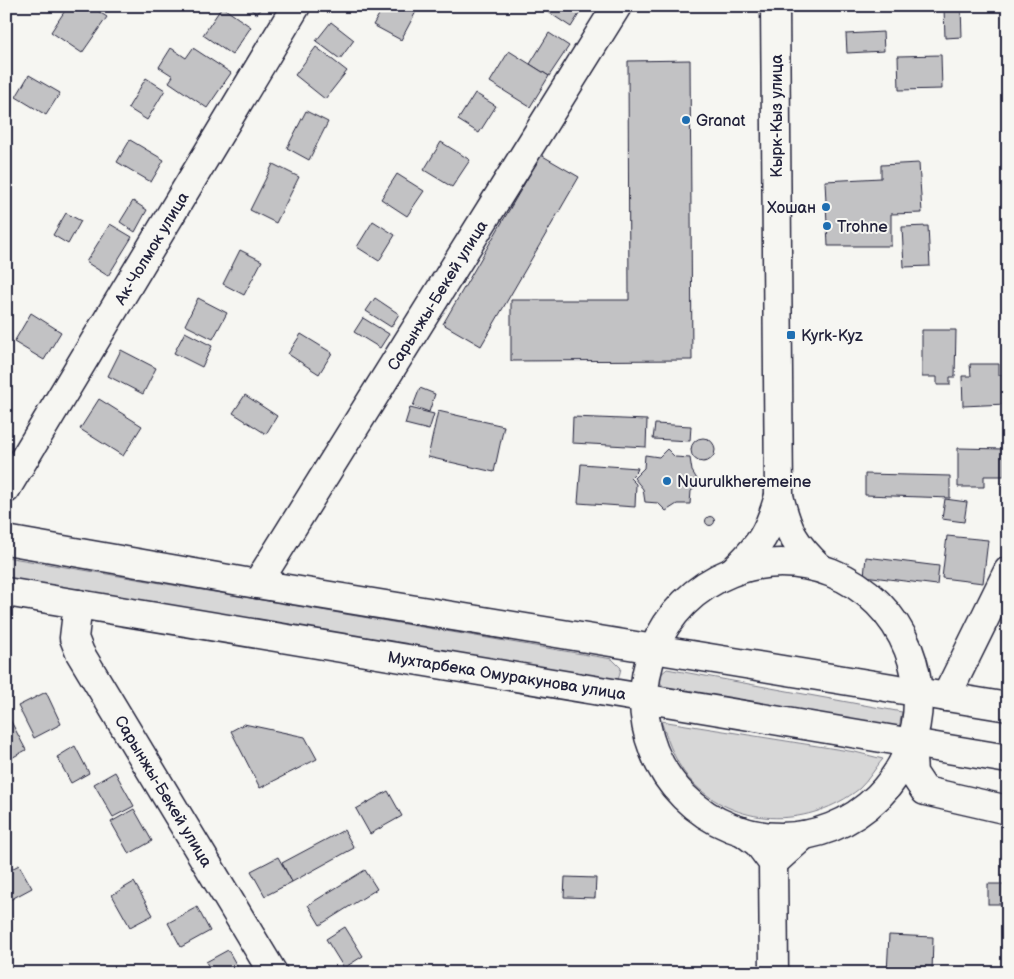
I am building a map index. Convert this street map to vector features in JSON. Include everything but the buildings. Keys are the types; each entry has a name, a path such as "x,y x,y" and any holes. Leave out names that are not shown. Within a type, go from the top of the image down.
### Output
{"main road":[{"name":"Ак-Чолмок улица","path":"6,489 296,6"},
{"name":"Сарынжы-Бекей улица","path":"257,584 617,6"},
{"name":"Кырк-Кыз улица","path":"775,6 779,496 787,527 799,549 820,568"},
{"name":"Кырк-Кыз улица","path":"732,571 754,550 770,527 779,496"},
{"path":"6,540 257,584 653,647 1008,707"},
{"path":"782,562 820,568 856,584 876,600 893,620 906,642 918,692 917,718 911,743 901,766 887,786 870,804 850,818 828,829 804,835 779,837 742,831 726,826 702,812 682,795 665,774 652,750 645,724 643,697 646,672 653,647 666,623 683,602 704,585 732,571 755,564 782,562"},
{"path":"946,696 1008,571"},
{"name":"Мухтарбека Омуракунова улица","path":"6,592 1008,759"},
{"name":"Сарынжы-Бекей улица","path":"78,604 74,638 80,653 273,973"},
{"path":"911,743 912,773 924,791 1008,810"},
{"path":"742,831 758,843 773,863 774,973"},
{"path":"773,863 804,835"}],"shaded area":[{"path":"6,557 612,659 621,668 618,681 6,581"},
{"path":"667,669 902,712 899,728 668,692 659,681 660,675"},
{"path":"661,721 855,752 883,759 859,789 840,802 819,811 798,816 776,818 754,816 733,810 713,799 695,785 678,763"}],"place":[{"name":"Granat","path":"686,120"},
{"name":"Хошан","path":"826,207"},
{"name":"Trohne","path":"827,226"},
{"name":"Kyrk-Kyz","path":"791,335"},
{"name":"Nuurulkheremeine","path":"667,481"}]}
